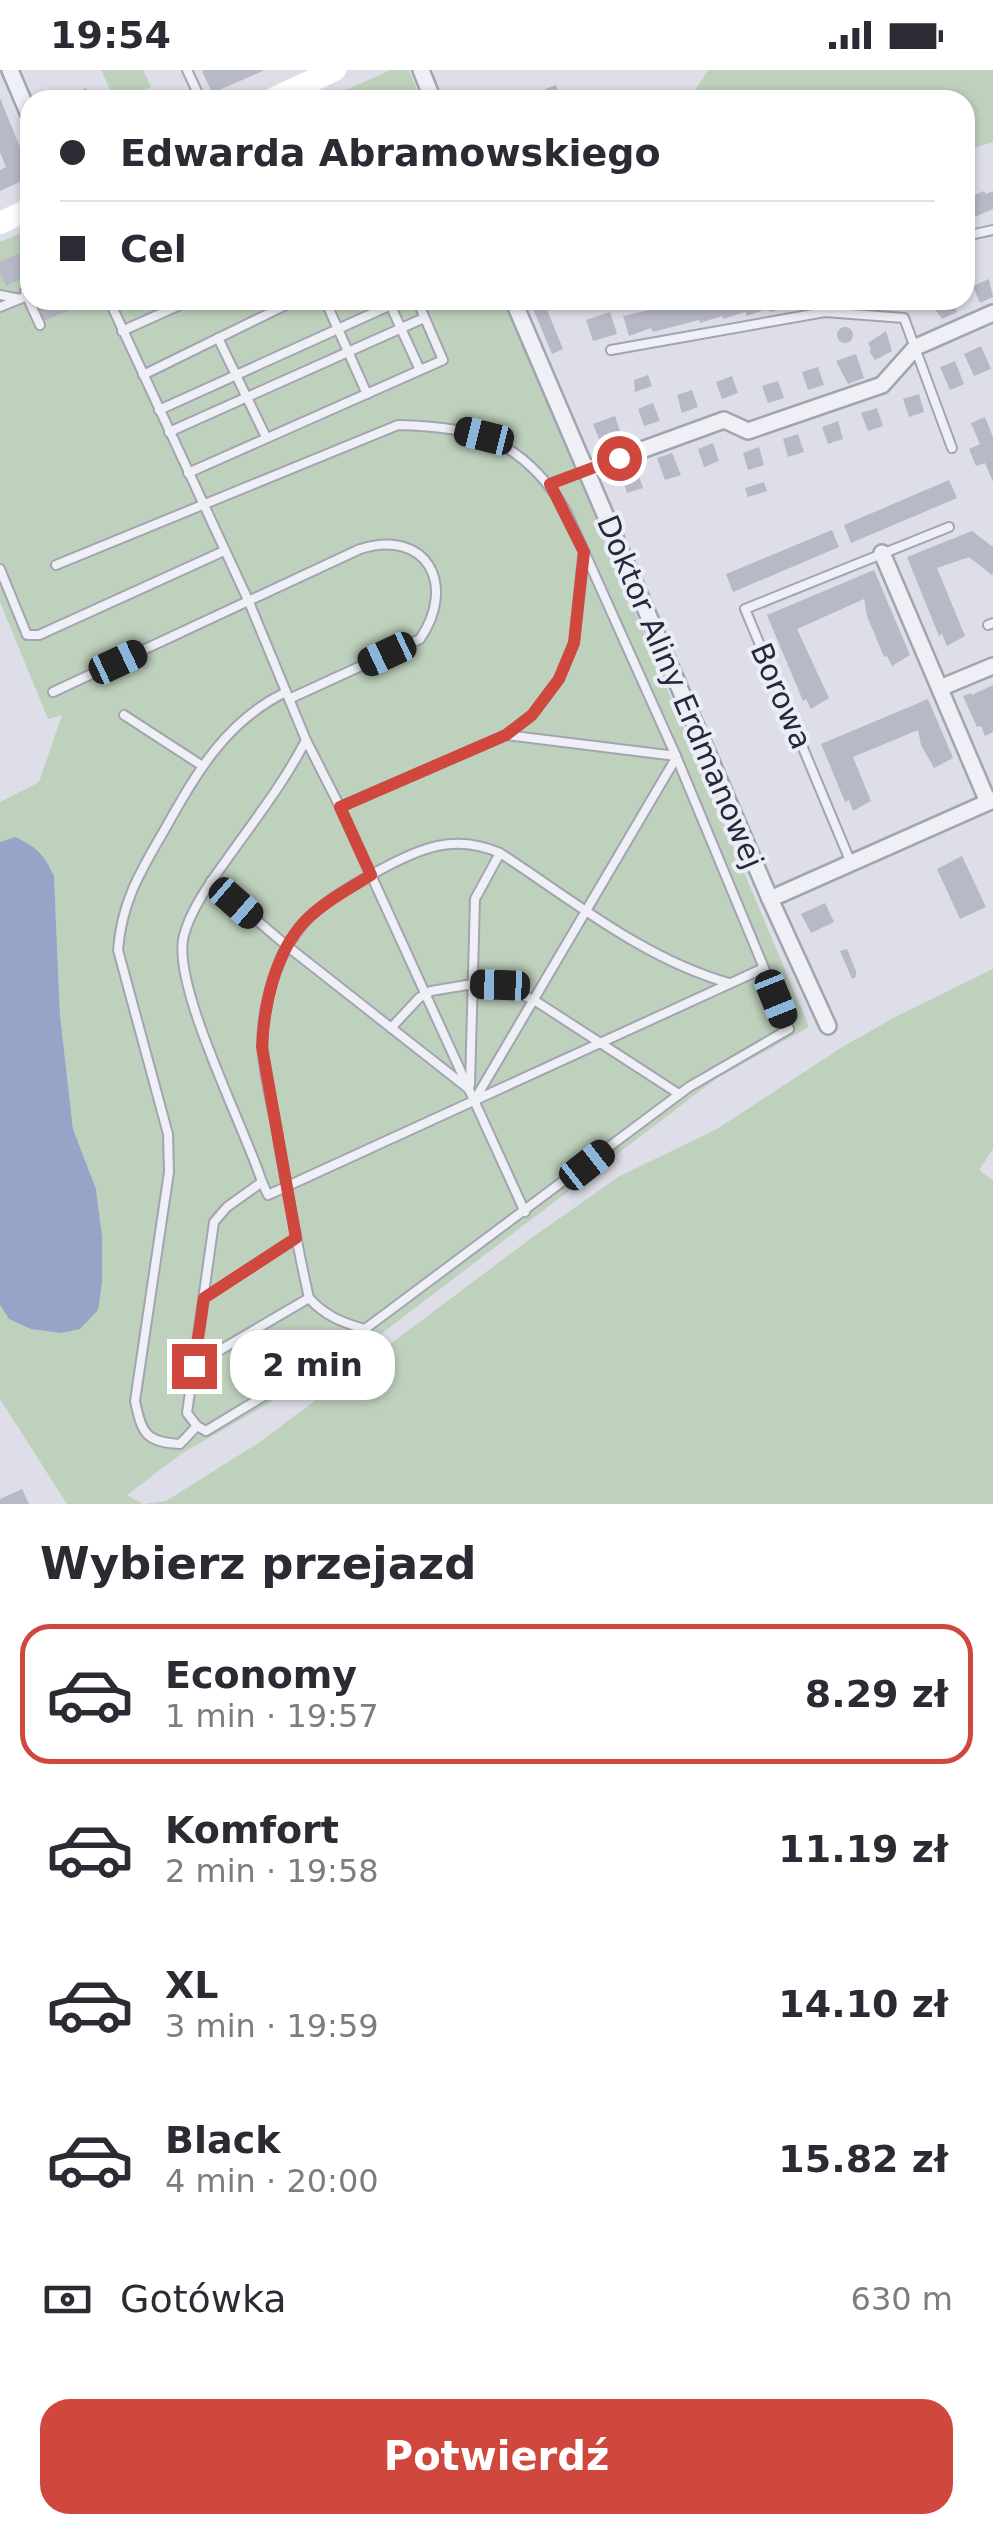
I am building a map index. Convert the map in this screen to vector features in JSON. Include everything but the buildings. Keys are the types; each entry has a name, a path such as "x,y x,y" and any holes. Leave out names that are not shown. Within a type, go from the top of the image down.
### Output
{"street":[{"path":"10,70 20,94"},
{"path":"292,90 335,70"},
{"name":"Doktor Aliny Erdmanowej","path":"517,310 828,1026"},
{"path":"584,471 724,420 748,431 882,385 916,347 993,313"},
{"path":"770,899 991,801 882,553"},
{"path":"940,688 993,666"}],"lane":[{"path":"31,310 40,325"},
{"path":"113,310 249,602 306,740 526,1212"},
{"path":"122,331 169,310"},
{"path":"142,374 275,310"},
{"path":"329,310 367,394"},
{"path":"159,410 375,310"},
{"path":"392,310 420,370"},
{"path":"188,473 443,360 420,310"},
{"path":"611,350 824,312 904,318 952,448"},
{"path":"169,432 424,318"},
{"path":"218,338 266,436"},
{"path":"56,565 398,425 445,426 484,436 519,456 550,484 584,552 676,757 789,1029 719,1067 302,1374 206,1431 187,1412 214,1222 228,1206 262,1182"},
{"path":"550,484 584,471"},
{"name":"Borowa","path":"852,864 745,609 948,526"},
{"path":"53,692 377,544 392,544 417,554 432,570 438,588 433,620 420,639 260,705 232,730 201,765 129,894 121,920 118,950 168,1134 169,1172 135,1401 145,1433 157,1443 180,1444 197,1426"},
{"path":"0,570 28,635 40,636 224,551"},
{"path":"340,807 506,735 532,715 559,679 574,643 584,552"},
{"path":"124,714 201,765"},
{"path":"506,735 676,757"},
{"path":"306,740 291,770 211,881 183,936 182,962 191,1000 268,1195 764,968"},
{"path":"474,1101 676,757"},
{"path":"365,1329 342,1323 309,1298 262,1047 268,999 286,946 324,904 371,875 428,848 458,842 480,844 500,853 650,952 730,984"},
{"path":"470,1090 476,899 500,853"},
{"path":"211,881 286,946 470,1090"},
{"path":"391,1028 426,994 473,984 500,985 534,1000 680,1094"},
{"path":"204,1298 296,1238"},
{"path":"194,1366 309,1298"}],"green space":[{"path":"101,70 143,70 151,87 145,90 110,90"},
{"path":"391,70 409,70 417,90 346,90"},
{"path":"708,70 993,70 993,142 975,148 975,90 695,90"},
{"path":"20,233 20,310 508,310 809,1027 717,1078 356,1353 181,1454 127,1495 143,1504 67,1504 0,1399 0,1305 9,1319 97,1310 102,1283 102,1236 96,1189 73,1129 60,1015 54,876 15,837 0,842 0,802 39,782 62,715 48,719 0,602 0,242"},
{"path":"993,969 993,1149 979,1170 993,1181 993,1504 143,1504 166,1501 260,1442 618,1177 717,1129 844,1046"}],"water":[{"path":"15,837 39,852 54,876 60,1015 73,1129 96,1189 102,1236 98,1310 80,1329 61,1333 31,1329 9,1319 0,1305 0,842"}],"route":[{"path":"194,1366 204,1298 296,1238 262,1047 263,1026 286,946 324,904 371,875 340,807 506,735 532,715 559,679 574,643 584,552 550,484 619,458"}]}
